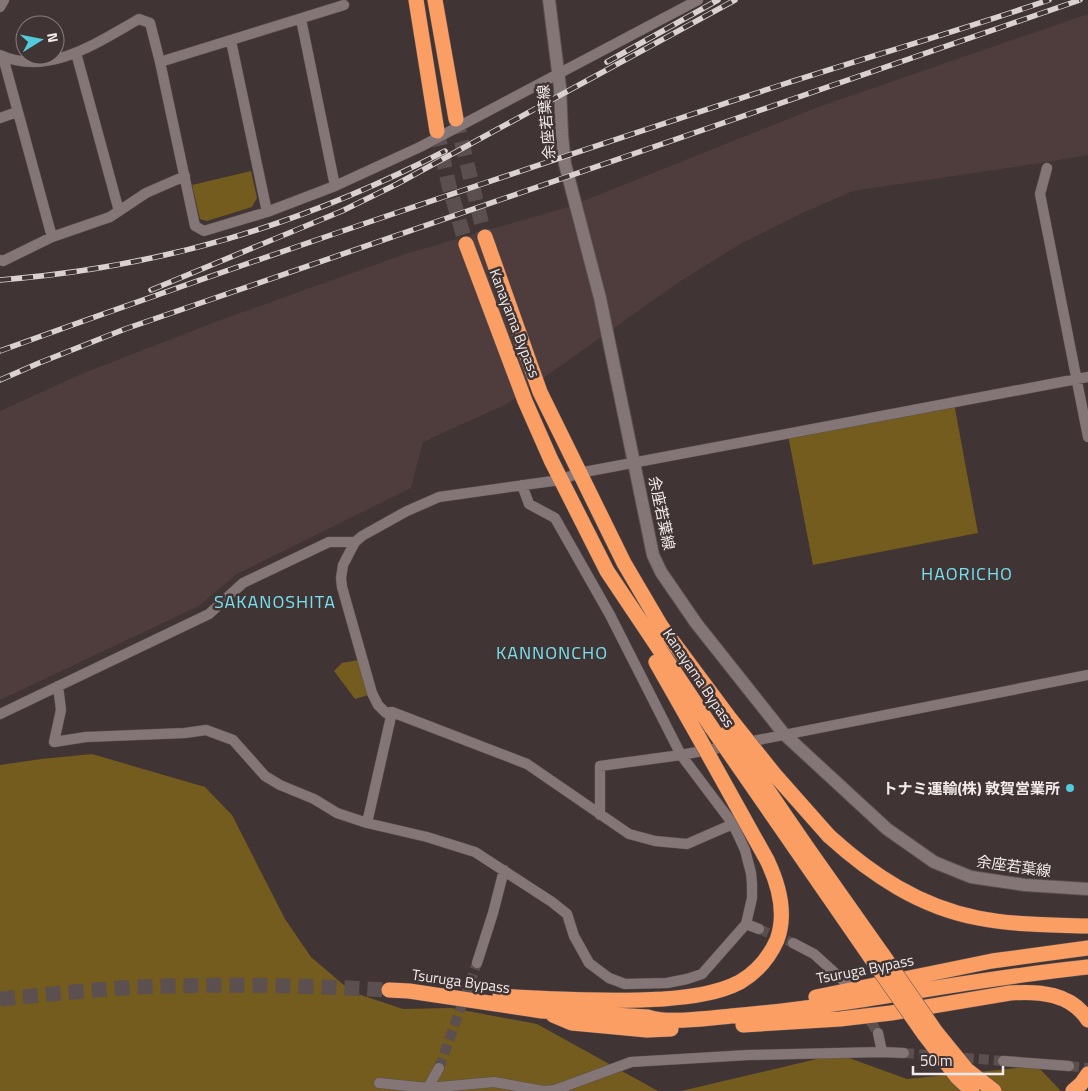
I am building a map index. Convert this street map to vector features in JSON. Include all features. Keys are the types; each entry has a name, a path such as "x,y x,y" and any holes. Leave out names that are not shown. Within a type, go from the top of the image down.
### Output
{"highway":[{"path":"416,0 437,131"},
{"path":"435,0 456,119"},
{"name":"Kanayama Bypass","path":"485,237 540,392 624,564 693,682 800,846 930,1033"},
{"name":"Kanayama Bypass","path":"466,244 525,401 606,571 722,724 775,775 830,836 866,867 909,894 945,909 976,918 1002,922 1088,926"},
{"path":"409,991 622,1001 683,997 727,988 745,978 768,957 778,935 782,912 778,885 767,860 606,571"},
{"name":"Tsuruga Bypass","path":"389,990 409,991 542,1011 648,1017 737,1010 826,996 992,961 1088,948"},
{"name":"Tsuruga Bypass","path":"648,1017 656,1020 756,1014 840,1004 1026,974 1088,967"},
{"path":"542,1011 572,1023 657,1029 840,1019 891,1013 1010,993 1029,992 1045,993 1073,1003 1083,1012 1088,1020"},
{"path":"930,1033 957,1077 972,1091"},
{"path":"930,1033 967,1070 994,1091"},
{"path":"1072,1091 1081,1084 1088,1074"}],"main road":[{"name":"余座若葉線","path":"550,0 565,164 600,298 653,555 661,572 696,622 784,734 887,829 934,862 971,877 1050,888 1088,889"}],"street":[{"path":"0,7 4,0"},
{"path":"52,237 2,56 24,61 47,62 76,53 139,19 150,24 195,226 204,231 267,212 335,186 420,147 698,0"},
{"path":"160,62 344,4"},
{"path":"300,19 335,186"},
{"path":"231,41 267,212"},
{"path":"76,53 119,210"},
{"path":"0,118 17,112"},
{"path":"1047,168 1040,194 1088,437"},
{"path":"0,260 3,262 52,237 110,216 146,193 185,176"},
{"path":"733,824 687,844 654,841 629,834 527,764 392,712 386,713 378,705 372,693 342,587 343,565 355,542 385,523 438,497 561,480 579,473 1088,377"},
{"path":"58,686 61,710 54,742 86,737 185,733 206,730 233,740 265,776 338,812 367,823 427,837 475,852 552,902 567,914 574,936 589,963 609,978 625,984 667,983 702,974 746,924 752,898 751,873 746,850 733,824 680,755 610,616 555,518 530,504 522,485"},
{"path":"0,714 208,614 243,582 329,542 355,542"},
{"path":"600,815 600,766 680,755 1088,675"},
{"path":"367,823 392,712"},
{"path":"477,963 493,914 504,870"},
{"path":"746,924 759,929"},
{"path":"794,943 814,954 846,983"},
{"path":"878,1033 882,1052"},
{"path":"379,1083 427,1090 494,1082 555,1090 631,1062 748,1055 904,1053"},
{"path":"1003,1061 1069,1066"},
{"path":"427,1090 439,1068"}],"shaded area":[{"path":"1088,14 1088,155 853,191 798,215 742,243 676,284 507,404 423,442 411,488 237,574 199,606 0,700 0,411 81,374 223,319 405,254 568,207 818,107"},
{"path":"251,171 257,198 252,207 207,221 200,219 192,185"},
{"path":"954,403 978,533 813,565 788,435"},
{"path":"358,660 368,695 355,699 334,671 342,663"},
{"path":"92,754 205,787 232,815 285,919 311,957 352,992 403,1009 451,1008 537,1024 658,1091 0,1091 0,765"},
{"path":"838,1054 907,1079 1037,1066 1061,1091 681,1091"}],"tunnel":[{"path":"456,119 485,237"},
{"path":"437,131 449,186 466,244"},
{"path":"759,929 793,943"},
{"path":"439,1068 477,963"},
{"path":"0,999 105,989 168,986 334,987 389,990"},
{"path":"854,996 878,1033"},
{"path":"904,1053 1003,1061"},
{"path":"1069,1066 1088,1068"}],"railway":[{"path":"607,62 718,0"},
{"path":"151,290 342,211 397,184 735,0"},
{"path":"0,351 489,181 784,84 1049,0"},
{"path":"0,380 125,329 1080,0"},
{"path":"0,280 60,274 118,265 174,253 229,238 284,221 338,201 445,151"}],"place":[{"name":"トナミ運輸(株) 敦賀営業所","path":"1070,788"}],"district":[{"name":"HAORICHO","path":"967,573"},
{"name":"SAKANOSHITA","path":"275,601"},
{"name":"KANNONCHO","path":"552,652"}]}
